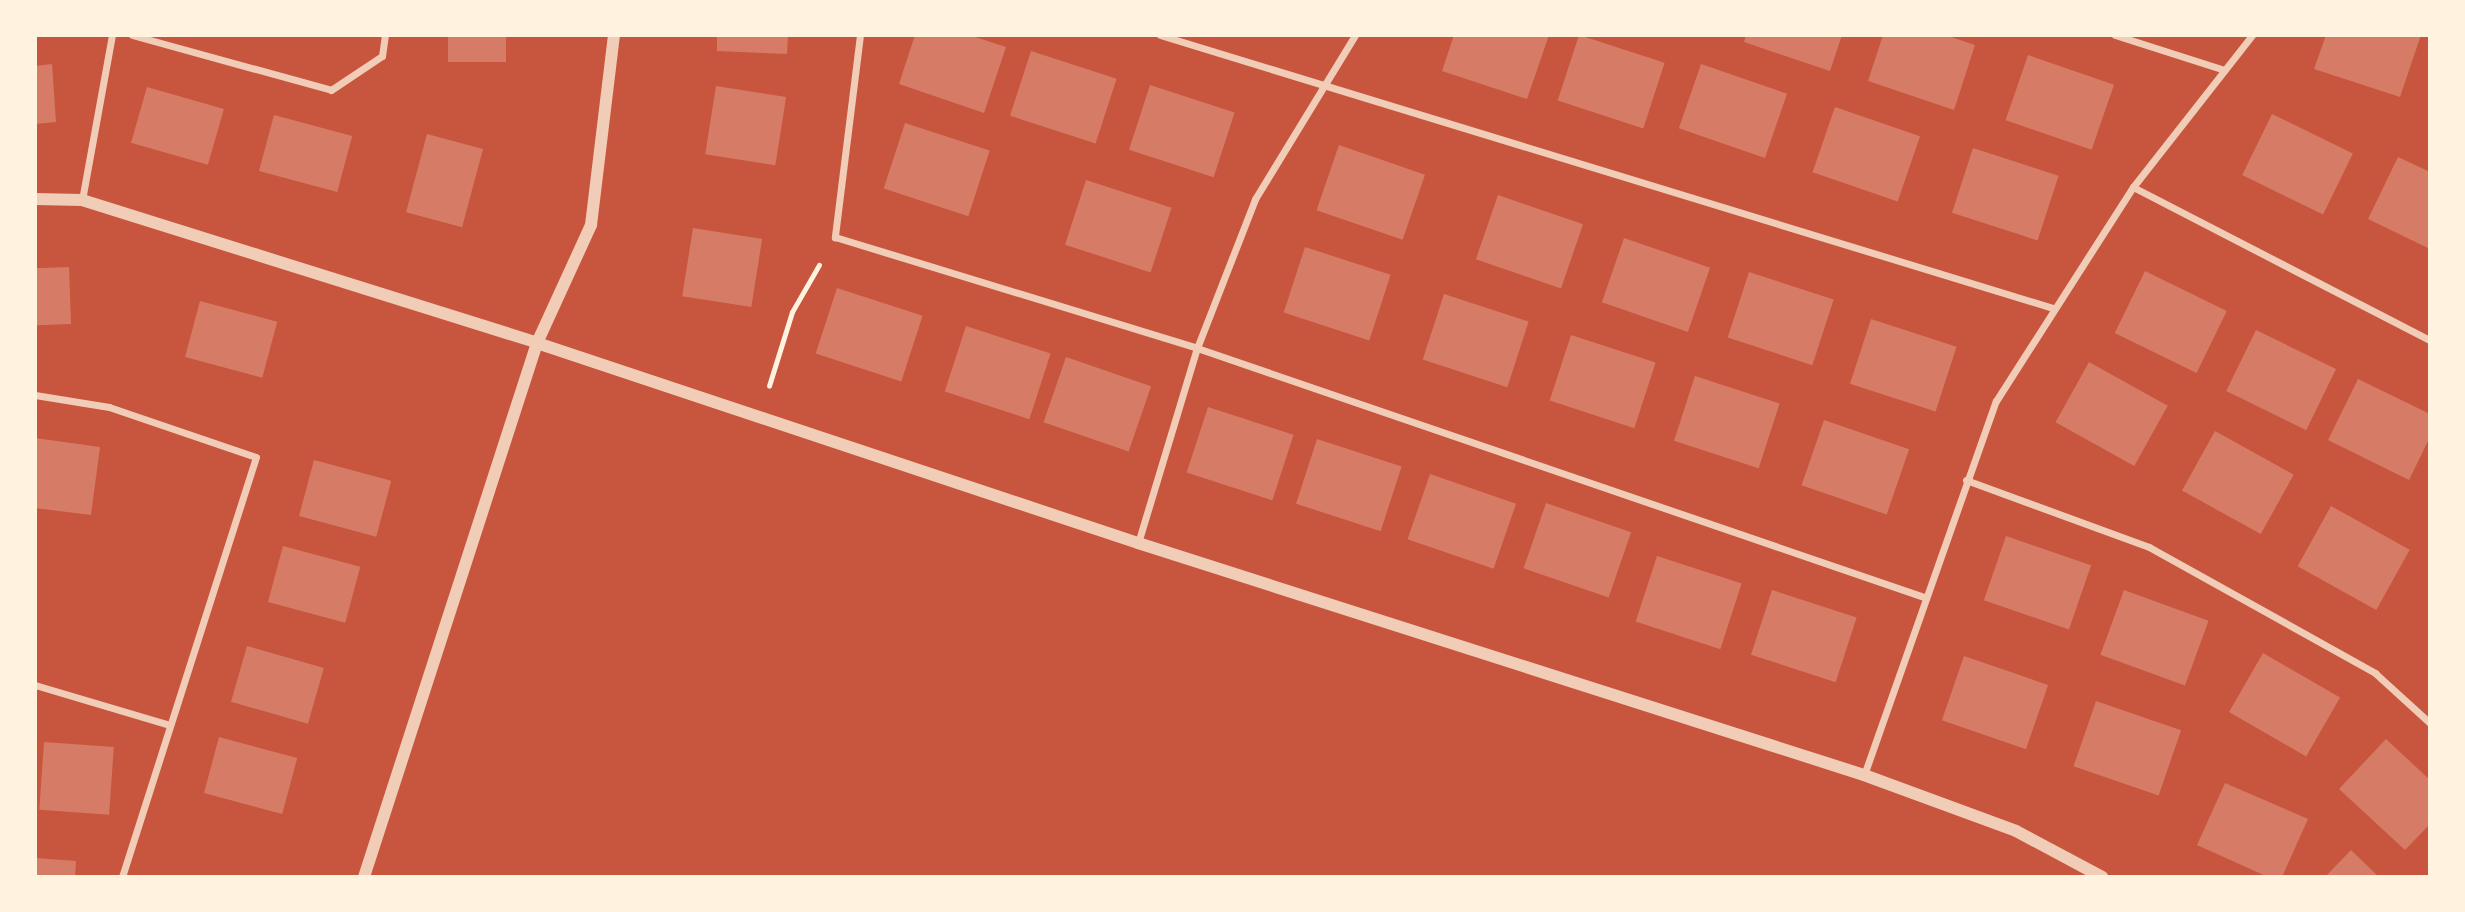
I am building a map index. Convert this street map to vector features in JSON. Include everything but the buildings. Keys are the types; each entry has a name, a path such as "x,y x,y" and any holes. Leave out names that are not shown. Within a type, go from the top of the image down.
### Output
{"street":[{"path":"82,200 112,35"},
{"path":"132,35 331,90 382,56 385,35"},
{"path":"363,877 537,343 591,225 614,35"},
{"path":"860,35 835,237 1197,348 1924,597"},
{"path":"1160,35 2053,308"},
{"path":"1138,543 1197,348 1255,199 1355,35"},
{"path":"2115,35 2225,70"},
{"path":"1864,775 1924,597 1996,401 2053,308 2133,187 2252,35"},
{"path":"2133,187 2430,340"},
{"path":"35,199 82,200 537,343 1138,543 1864,775 2016,831 2102,877"},
{"path":"35,395 109,407 256,457 122,877"},
{"path":"1966,480 2149,547 2375,673 2430,723"},
{"path":"35,685 170,725"}],"path":[{"path":"759,417 792,312 835,237"}]}
